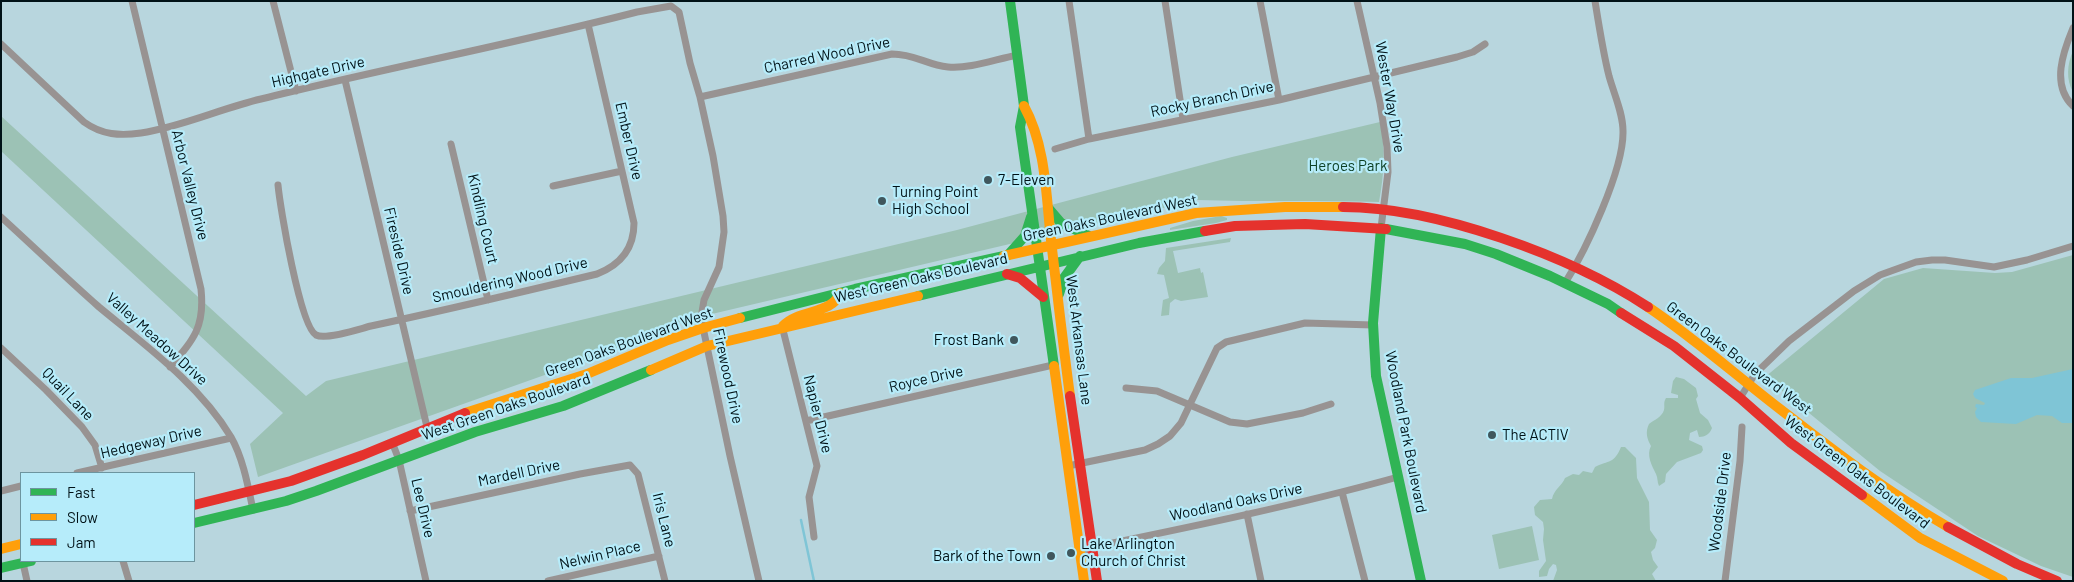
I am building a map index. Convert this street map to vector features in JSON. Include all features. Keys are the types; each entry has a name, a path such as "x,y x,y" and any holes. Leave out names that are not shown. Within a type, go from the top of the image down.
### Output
{"main road":[{"name":"West Arkansas Lane","path":"1010,1 1024,106 1020,127 1084,581"},
{"name":"West Arkansas Lane","path":"1024,106 1034,124 1044,173 1062,339 1097,581"},
{"name":"Green Oaks Boulevard West","path":"195,506 290,481 478,408 587,374 668,340 703,328 840,293 1052,246 1162,219 1236,209 1320,206 1384,210 1467,227 1540,253 1575,268 1640,302 1663,317 1708,350 1781,410 1895,495 1947,527 2016,564 2057,581"},
{"path":"1048,208 1062,225 1090,236"},
{"path":"1235,226 1236,209"},
{"path":"1007,256 1025,236 1029,228 1032,211"},
{"name":"West Green Oaks Boulevard","path":"195,523 253,510 316,491 474,432 563,406 707,346 782,326 1148,241 1235,226 1294,224 1381,228 1465,244 1496,254 1565,283 1636,320 1674,346 1740,398 1791,443 1920,538 2003,581"},
{"name":"Woodland Park Boulevard","path":"1381,228 1373,325 1376,376 1421,581"},
{"path":"1058,295 1064,278 1080,256"},
{"path":"1006,274 1020,278 1043,297"},
{"path":"782,326 787,319 793,316 831,306 837,302 840,293"},
{"path":"1060,415 1073,413"},
{"path":"1,549 20,544"},
{"path":"1,568 27,562"}],"street":[{"name":"Arbor Valley Drive","path":"132,1 203,304 197,332 170,367"},
{"path":"273,1 296,91"},
{"path":"1069,1 1089,140"},
{"path":"1165,1 1183,119"},
{"path":"1260,1 1278,100"},
{"name":"Wester Way Drive","path":"1357,1 1387,147 1388,172 1381,228"},
{"path":"1565,283 1575,268 1619,164 1624,130 1609,74 1595,1"},
{"name":"Highgate Drive","path":"1,44 67,107 95,130 105,134 122,135 162,128 259,99 653,8 671,6"},
{"name":"Firewood Drive","path":"671,6 679,12 713,156 724,232 719,267 704,300 701,318 759,581"},
{"name":"Ember Drive","path":"588,24 634,224 634,236 629,249 620,261"},
{"path":"2073,28 2062,56 2060,70 2065,94 2073,106"},
{"name":"Rocky Branch Drive","path":"1055,149 1183,119 1278,100 1465,55 1485,44"},
{"name":"Charred Wood Drive","path":"700,97 892,54 906,54 950,67 1018,56"},
{"name":"Fireside Drive","path":"345,80 427,428"},
{"name":"Kindling Court","path":"452,144 488,300"},
{"path":"553,186 622,171"},
{"name":"Smouldering Wood Drive","path":"278,185 283,221 302,310 307,325 316,335 335,334 402,320 597,274 610,269 620,261"},
{"name":"Valley Meadow Drive","path":"1,217 80,290 170,367 197,393 231,438 238,453 253,510"},
{"path":"1740,398 1748,383 1789,342 1854,291 1880,275 1909,264 1932,260 1994,267 2027,260 2073,246"},
{"path":"1068,466 1145,450 1170,436 1180,423 1217,348 1226,342 1305,323 1373,325"},
{"name":"Napier Drive","path":"782,326 817,466 809,497 814,537"},
{"name":"Quail Lane","path":"1,348 82,427 95,444 102,468"},
{"name":"Royce Drive","path":"806,421 1053,365"},
{"path":"1126,388 1158,391 1230,422 1247,424 1303,413 1331,404"},
{"name":"Woodside Drive","path":"1725,581 1740,461 1742,426"},
{"name":"Hedgeway Drive","path":"82,472 231,438"},
{"name":"Lee Drive","path":"392,442 399,460 426,581"},
{"name":"Mardell Drive","path":"410,511 623,465 634,467"},
{"name":"Iris Lane","path":"634,467 640,482 665,581"},
{"name":"Woodland Oaks Drive","path":"1080,554 1093,547 1342,492 1398,476"},
{"path":"1,491 20,486"},
{"path":"1342,492 1365,581"},
{"path":"1247,514 1261,581"},
{"name":"Nelwin Place","path":"548,581 659,556"},
{"path":"27,562 27,581"},
{"path":"123,562 129,581"}],"green space":[{"path":"2073,51 2073,92 2068,72 2069,61"},
{"name":"Heroes Park","path":"1,116 306,396 326,381 957,230 1232,157 1380,122 1384,162 1379,202 1197,200 682,321 584,361 258,477 250,444 283,413 1,151"},
{"path":"1221,216 1227,218 1227,220 1170,230 1170,228 1193,221"},
{"path":"1231,238 1230,242 1173,251 1178,273 1200,268 1201,273 1203,272 1208,297 1181,301 1175,299 1170,303 1169,315 1161,316 1163,300 1169,298 1164,275 1157,274 1165,261 1166,248"},
{"path":"2073,255 2073,577 2041,566 1978,536 1880,471 1765,377 1884,279 1923,268 1995,273 2012,272"},
{"path":"1676,377 1684,379 1696,388 1698,396 1696,399 1700,413 1708,420 1712,428 1709,433 1699,437 1697,430 1690,433 1689,440 1702,446 1703,450 1701,453 1677,462 1666,474 1665,482 1659,486 1649,457 1651,446 1647,430 1649,424 1663,412 1666,398 1678,398 1678,395 1671,393 1673,381"},
{"path":"1621,447 1625,447 1636,458 1637,478 1649,502 1650,530 1657,540 1655,548 1651,552 1653,560 1658,567 1652,574 1656,581 1553,581 1557,570 1556,565 1553,564 1547,576 1539,577 1539,571 1546,561 1543,540 1544,529 1543,522 1535,515 1534,507 1540,500 1552,499 1565,478 1573,474 1579,475 1583,471 1592,473 1595,467 1611,461"},
{"path":"1532,526 1539,560 1499,569 1492,535"}],"water":[{"path":"2073,369 2073,423 2062,423 2052,416 2037,415 2016,424 1981,422 1976,417 1976,404 1984,405 1985,403 1975,398 1973,394 1975,390 2011,378 2032,378"}],"waterway":[{"path":"801,520 814,581"}],"traffic: fast":[{"path":"1010,1 1024,106 1020,127 1054,366"},
{"path":"1049,209 1061,223 1089,236"},
{"path":"1008,255 1025,236 1031,217"},
{"path":"1381,228 1373,323 1376,376 1421,581"},
{"path":"1386,229 1465,244 1496,254 1550,276 1608,304 1621,313"},
{"path":"918,296 1139,243 1205,231"},
{"path":"740,318 855,289 1004,256"},
{"path":"1059,294 1064,278 1080,256"},
{"path":"195,523 286,501 316,491 475,432 563,406 651,370"},
{"path":"1,568 27,562"}],"traffic: slow":[{"path":"1024,106 1037,137 1044,171 1070,396"},
{"path":"1004,256 1196,213 1285,207 1343,207"},
{"path":"783,326 798,317 830,305 840,293"},
{"path":"651,370 707,346 918,296"},
{"path":"1648,307 1841,456 1904,500 1948,527"},
{"path":"465,413 587,374 668,340 740,318"},
{"path":"1054,366 1084,581"},
{"path":"1862,495 1920,538 2003,581"},
{"path":"1,549 20,544"}],"traffic: jam":[{"path":"1343,207 1380,209 1419,215 1501,238 1581,270 1648,307"},
{"path":"1205,231 1235,226 1305,224 1386,229"},
{"path":"1007,274 1020,278 1043,297"},
{"path":"1621,313 1674,346 1740,398 1791,443 1862,495"},
{"path":"1070,396 1097,581"},
{"path":"195,505 291,481 363,455 465,413"},
{"path":"1948,527 2017,564 2057,581"}],"place":[{"name":"7-Eleven","path":"988,180"},
{"name":"Turning Point High School","path":"882,201"},
{"name":"Frost Bank","path":"1014,340"},
{"name":"The ACTIV","path":"1492,435"},
{"name":"Lake Arlington Church of Christ","path":"1071,553"},
{"name":"Bark of the Town","path":"1051,556"}]}
